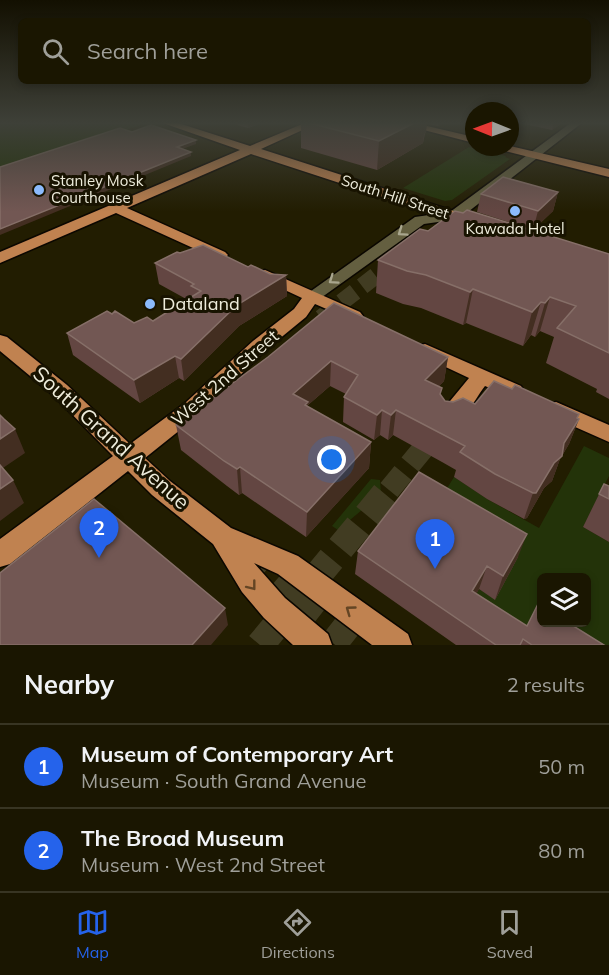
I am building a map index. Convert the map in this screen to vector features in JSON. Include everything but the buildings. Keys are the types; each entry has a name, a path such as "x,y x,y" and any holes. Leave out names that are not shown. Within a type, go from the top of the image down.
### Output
{"main road":[{"path":"0,258 244,152"},
{"name":"South Hill Street","path":"256,152 485,226"},
{"path":"521,152 609,173"},
{"path":"116,208 236,262"},
{"path":"432,233 454,216"},
{"path":"254,270 355,316"},
{"name":"West 2nd Street","path":"0,555 130,458 218,387 260,345 300,313 312,296"},
{"name":"South Grand Avenue","path":"0,341 60,390 161,488 222,536 288,565 397,645"},
{"path":"408,341 609,434"},
{"path":"448,418 481,376"},
{"name":"South Grand Avenue","path":"222,536 237,566 257,592 316,645"}],"street":[{"path":"454,216 537,152"},
{"name":"West 2nd Street","path":"312,296 420,220 454,216"}],"green space":[{"path":"0,152 60,152 0,172"},
{"path":"461,152 465,152 465,156 506,156 510,159 452,200 445,201 403,188"},
{"path":"584,446 609,458 609,476 583,527 609,542 609,645 556,645 465,614 479,589 495,599 435,508 454,477 487,499 539,528"},
{"path":"371,479 380,480 381,494 338,530 332,526"}],"tunnel":[{"path":"389,265 396,260"},
{"path":"321,318 391,264"},
{"path":"389,490 436,433"},
{"path":"299,598 390,488"},
{"path":"245,552 298,598"},
{"path":"260,645 299,598"},
{"path":"299,598 358,645"}],"place":[{"name":"Stanley Mosk Courthouse","path":"39,190"},
{"name":"Kawada Hotel","path":"515,211"},
{"name":"Dataland","path":"150,304"},
{"name":"The Broad Museum","path":"99,558"},
{"name":"Museum of Contemporary Art","path":"435,569"}]}
